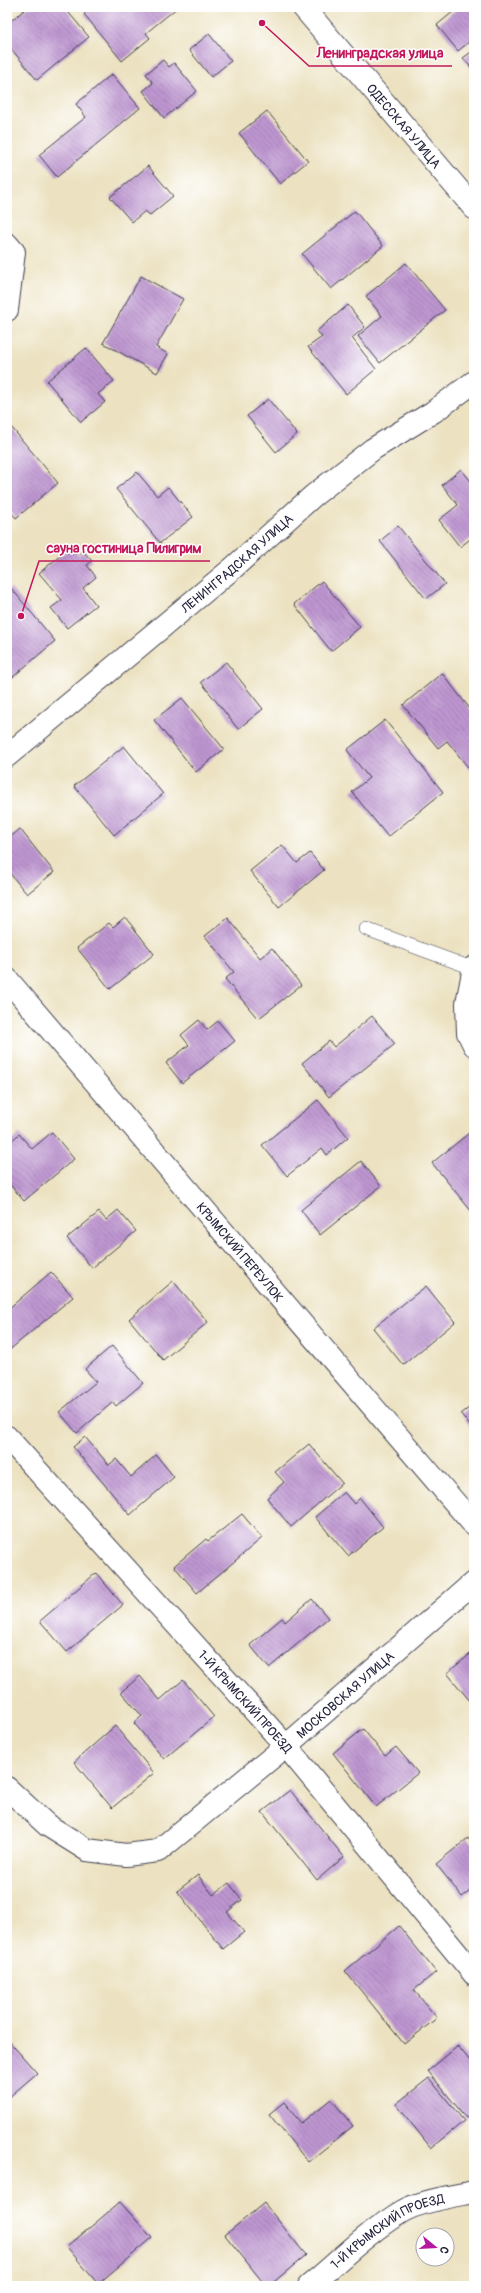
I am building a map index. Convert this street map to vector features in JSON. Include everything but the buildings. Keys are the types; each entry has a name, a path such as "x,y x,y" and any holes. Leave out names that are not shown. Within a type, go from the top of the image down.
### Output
{"street":[{"name":"ОДЕССКАЯ УЛИЦА","path":"303,7 474,208"},
{"path":"7,244 14,252 7,310"},
{"name":"ЛЕНИНГРАДСКАЯ УЛИЦА","path":"7,756 233,568 313,496 373,449 433,412 474,382"},
{"path":"473,968 467,1003 468,1033 474,1045"},
{"name":"КРЫМСКИЙ ПЕРЕУЛОК","path":"7,979 474,1525"},
{"name":"1-Й КРЫМСКИЙ ПРОЕЗД","path":"7,1437 286,1746 474,1974"},
{"name":"МОСКОВСКАЯ УЛИЦА","path":"7,1788 47,1825 87,1850 126,1855 158,1851 286,1746 474,1582"},
{"name":"1-Й КРЫМСКИЙ ПРОЕЗД","path":"309,2286 368,2236 404,2210 444,2198 474,2192"}],"lane":[{"path":"366,929 473,968"}],"place":[{"name":"Ленинградская улица","path":"262,23"},
{"name":"сауна гостиница Пилигрим","path":"21,616"}]}
